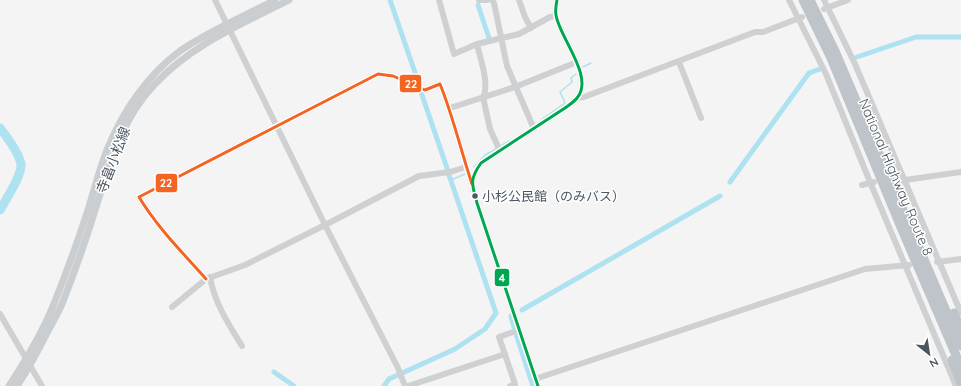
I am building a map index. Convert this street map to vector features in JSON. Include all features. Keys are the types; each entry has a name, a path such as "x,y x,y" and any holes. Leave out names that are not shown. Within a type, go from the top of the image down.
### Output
{"highway":[{"path":"802,0 808,10"},
{"name":"National Highway Route 8","path":"808,10 836,51 961,346"},
{"name":"National Highway Route 8","path":"808,10 831,58 961,367"},
{"path":"904,213 923,248 961,330"},
{"path":"900,225 900,234 961,383"}],"main road":[{"name":"寺畠小松線","path":"17,386 30,366 62,305 97,204 105,174 121,135 134,112 155,84 190,53 229,27 275,0"},
{"name":"寺畠小松線","path":"9,386 26,359 55,302 86,218 107,150 125,113 135,98 151,79 180,52 229,27 289,0"}],"street":[{"path":"215,0 276,127 400,373 405,386"},
{"path":"439,0 454,54 477,44 519,34 550,17 556,16"},
{"path":"479,0 487,0"},
{"path":"492,0 502,39 501,43 506,66 534,129"},
{"path":"520,0 525,17 531,28"},
{"path":"557,0 556,16 577,62 582,88 578,98"},
{"path":"789,0 808,10 826,74 907,265 956,386"},
{"path":"824,0 826,8 854,64 901,180 961,313"},
{"path":"826,8 848,0"},
{"path":"472,184 474,173 481,163 534,129 578,98 679,62 755,32 763,32 808,10"},
{"path":"477,44 484,76 485,94 483,97 490,129 500,151"},
{"path":"450,108 515,87 577,62"},
{"path":"679,62 701,118"},
{"path":"242,346 222,312 208,278 163,232 150,216 139,196 378,74 393,76 425,90 440,84 450,108 477,203 538,386"},
{"path":"172,307 208,278 245,265 418,176 450,172 466,167"},
{"path":"901,180 961,172"},
{"path":"862,185 872,182"},
{"path":"937,262 961,259"},
{"path":"535,379 866,269 907,265"},
{"path":"0,314 42,386"},
{"path":"510,386 515,384 500,337 520,330"},
{"path":"408,386 505,354"}],"waterway":[{"path":"390,0 419,84"},
{"path":"478,5 489,38"},
{"path":"857,57 916,37 961,37"},
{"path":"583,67 591,63"},
{"path":"730,182 809,73 820,69"},
{"path":"542,119 565,103 560,92 572,82 571,78 576,74"},
{"path":"421,92 448,171"},
{"path":"0,128 15,150 21,164 19,175 0,210"},
{"path":"502,145 509,141"},
{"path":"474,167 485,155 496,149"},
{"path":"451,180 465,174"},
{"path":"384,386 389,379 455,349 485,329 496,313 449,175"},
{"path":"522,310 720,196"},
{"path":"511,316 514,327"},
{"path":"516,334 533,386"},
{"path":"274,372 294,386"}],"transit line":[{"name":"4","path":"538,386 477,203 473,178 481,163 570,105 577,98 581,89 582,79 579,68 556,15 557,0"},
{"name":"22","path":"206,279 162,229 139,197 378,74 393,76 425,90 440,84 449,108 472,184"}],"place":[{"name":"小杉公民館（のみバス）","path":"475,196"}]}
